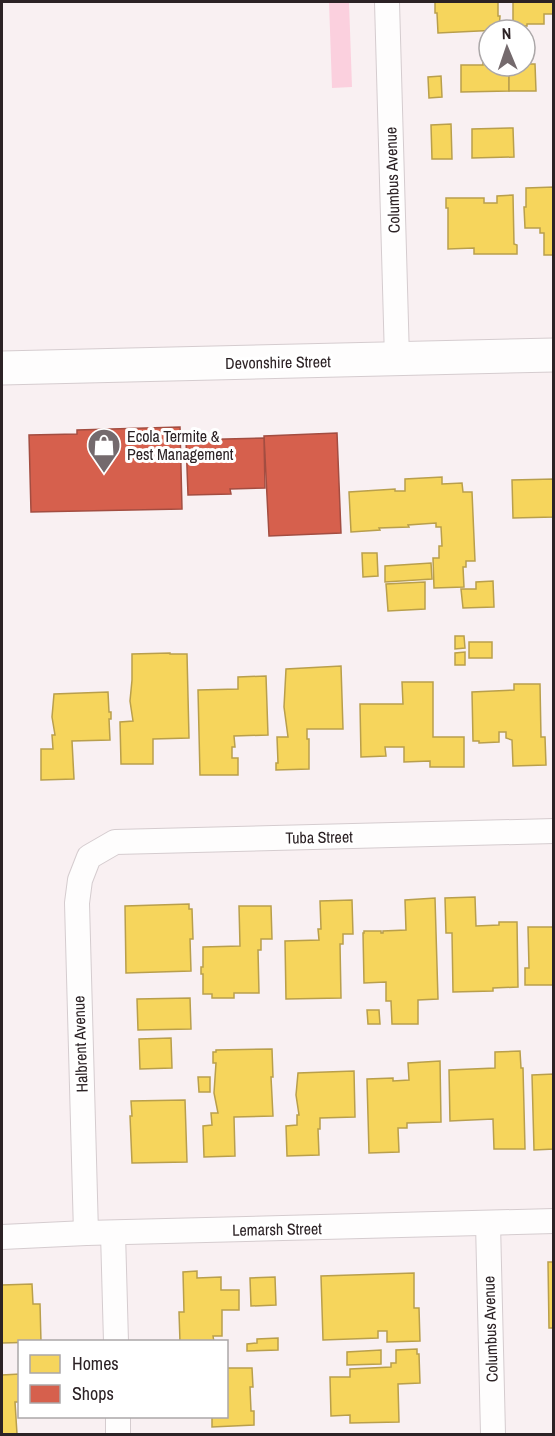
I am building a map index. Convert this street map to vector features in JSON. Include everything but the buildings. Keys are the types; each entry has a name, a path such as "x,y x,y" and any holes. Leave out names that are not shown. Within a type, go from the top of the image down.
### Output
{"main road":[{"name":"Devonshire Street","path":"2,368 554,355"}],"street":[{"name":"Columbus Avenue","path":"387,2 397,359"},
{"name":"Tuba Street","path":"89,857 115,842 554,831"},
{"name":"Halbrent Avenue","path":"87,1233 76,903 80,880 89,857"},
{"name":"Lemarsh Street","path":"2,1237 554,1221"},
{"name":"Columbus Avenue","path":"488,1223 493,1434"},
{"path":"113,1233 116,1340"},
{"path":"117,1418 118,1434"}],"shaded area":[{"path":"329,2 349,2 352,87 332,88"}],"place":[{"name":"Ecola Termite & Pest Management","path":"104,474"}]}
